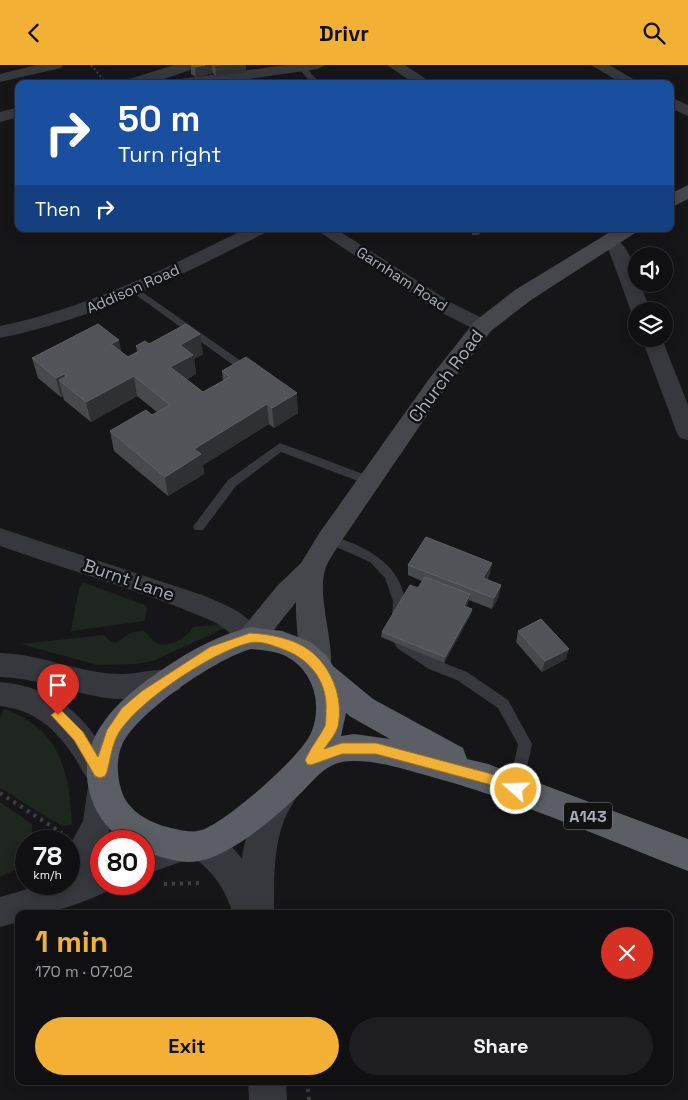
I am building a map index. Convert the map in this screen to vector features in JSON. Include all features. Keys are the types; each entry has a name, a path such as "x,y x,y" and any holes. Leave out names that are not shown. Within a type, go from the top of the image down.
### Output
{"highway":[{"path":"250,638 269,639 287,644 304,653 320,668 333,699 334,713 332,726 311,760 285,789 224,834 193,846 155,840 120,819 110,806 101,779 111,734 127,712 146,695 214,651 250,638"},
{"name":"A143","path":"320,668 347,697 362,708 502,783"},
{"name":"A143","path":"311,760 342,749 364,747 393,753 502,783 688,855"}],"main road":[{"path":"674,200 688,191"},
{"name":"Church Road","path":"311,570 329,539 454,361 482,326 507,306 618,235"},
{"path":"250,638 288,593 311,570"},
{"path":"311,570 310,615 320,668"}],"street":[{"path":"0,78 56,65"},
{"path":"149,80 190,65"},
{"path":"209,80 318,65"},
{"path":"394,65 419,80"},
{"path":"598,65 627,80"},
{"path":"674,104 688,111"},
{"path":"0,117 15,113"},
{"name":"Addison Road","path":"0,332 63,318 135,290 253,232"},
{"name":"Garnham Road","path":"329,232 445,307 482,326"},
{"path":"618,235 617,249 638,302"},
{"path":"655,347 688,433"},
{"name":"Burnt Lane","path":"0,537 200,605 230,619 250,638"},
{"path":"0,665 36,668 97,684 118,687 145,686 169,681"},
{"path":"0,694 22,697 58,715 79,736 101,779 99,818 80,853"},
{"path":"257,910 258,869 263,831 269,815 285,789"},
{"path":"155,858 193,846 205,846 227,865 244,893 249,910"},
{"path":"14,908 90,884"},
{"path":"14,908 35,895"},
{"path":"266,1085 268,1100"}],"lane":[{"path":"302,67 312,80"},
{"path":"135,290 244,368"},
{"path":"199,527 232,483 280,447 370,481"},
{"path":"329,539 374,559 392,576 399,601 398,636 402,644 434,665 462,677 503,703 526,744 502,783"}],"path":[{"path":"91,65 104,80"},
{"path":"0,793 44,830"},
{"path":"162,884 198,882 204,885"},
{"path":"307,1085 309,1100"}],"shaded area":[{"path":"83,582 147,606 145,621 71,631 79,588"},
{"path":"222,625 225,628 153,661 136,664 97,665 21,644 104,635 112,642 115,642 132,632 144,631 155,642 164,645 179,640 193,627"},
{"path":"4,709 38,728 50,740 64,770 71,805 72,825 62,826 0,788 0,718"},
{"path":"0,802 32,824 32,830 15,830 15,870 0,877"}],"building":[{"path":"98,324 119,340 111,344 128,357 141,350 136,346 145,341 149,344 186,324 200,334 180,345 193,355 170,367 203,392 230,377 222,371 246,357 297,393 272,408 267,404 194,449 201,454 165,477 110,431 146,410 152,415 170,405 134,376 86,402 59,380 67,376 64,374 56,378 32,358"},
{"path":"426,537 492,563 483,578 501,585 494,598 408,565"},
{"path":"425,577 470,594 464,606 472,609 445,657 382,632 410,585 418,588"},
{"path":"541,619 569,649 545,661 518,631"}],"route":[{"path":"58,715 79,736 100,772 111,734 127,712 146,695 214,651 250,638 269,639 287,644 304,653 321,670 328,683 333,699 334,713 332,726 311,760 332,751 364,747 488,778 516,789"}]}
